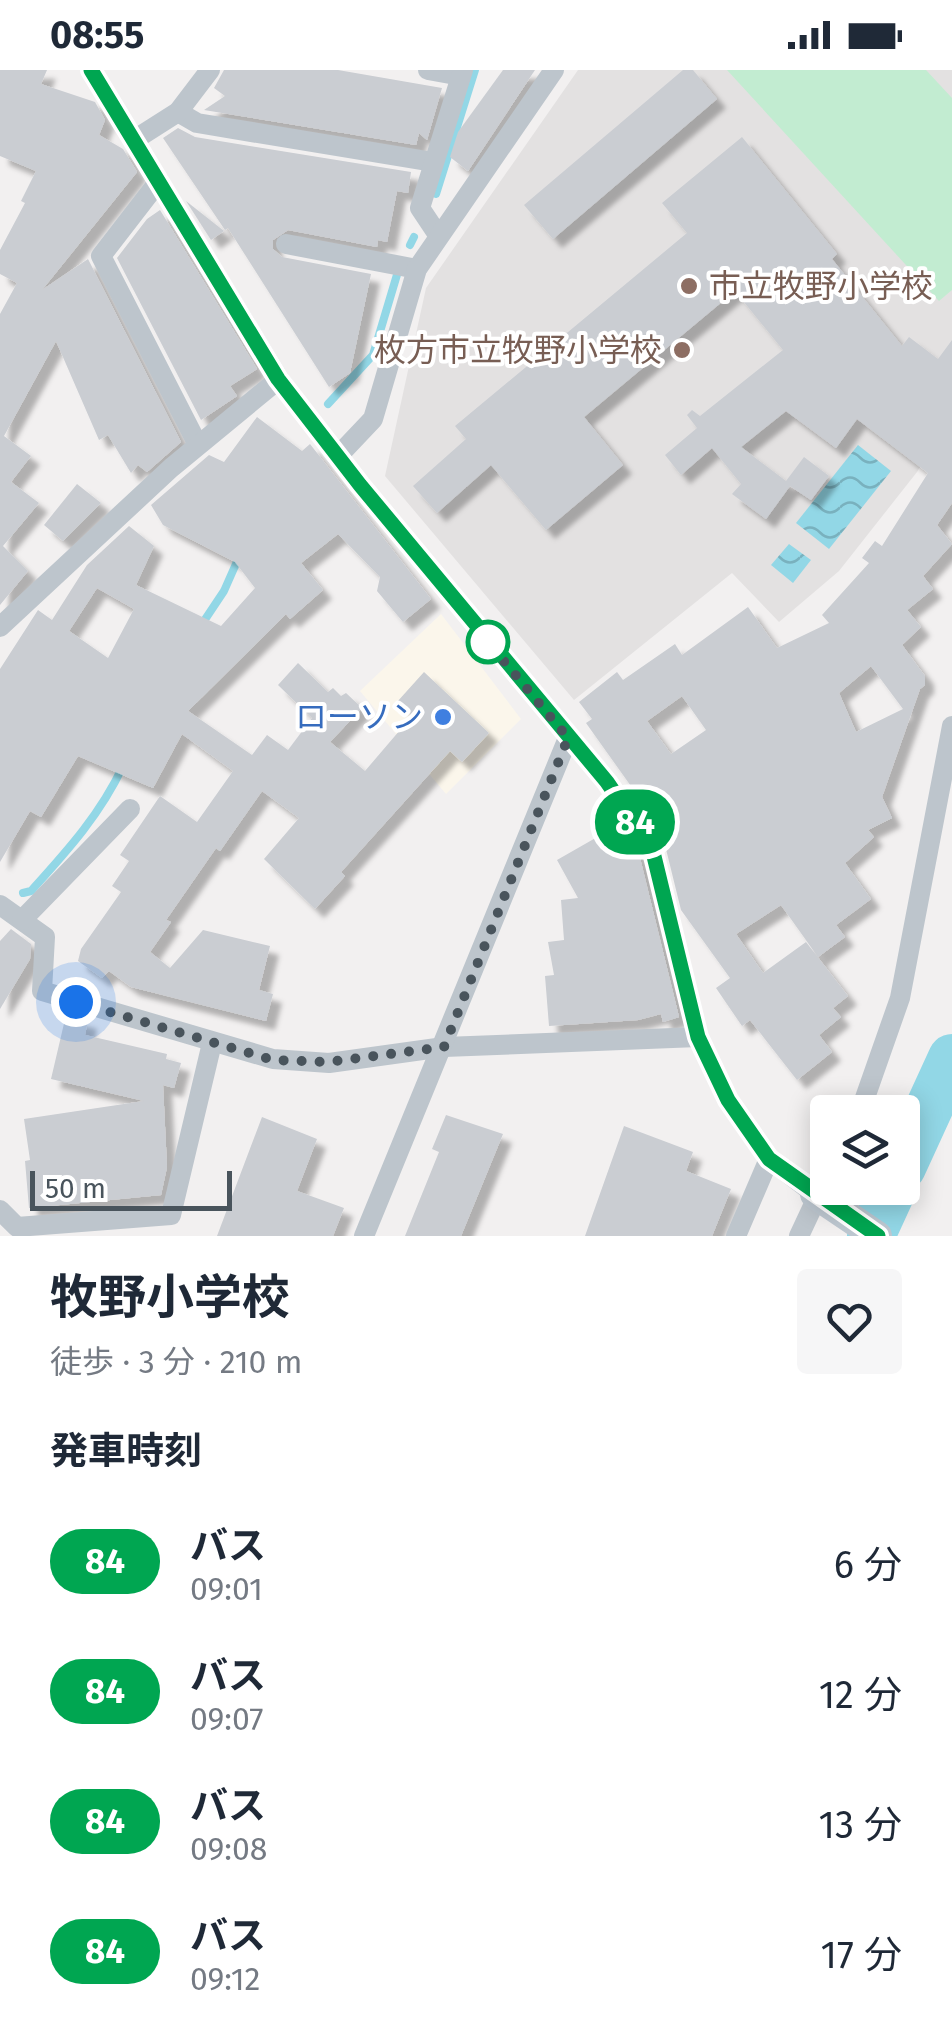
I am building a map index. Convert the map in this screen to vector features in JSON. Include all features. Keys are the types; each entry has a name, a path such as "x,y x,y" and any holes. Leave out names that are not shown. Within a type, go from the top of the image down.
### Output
{"street":[{"path":"91,70 278,379 336,457 607,782 652,848 698,1037 728,1100 769,1159 810,1178"},
{"path":"134,140 178,112 210,70"},
{"path":"428,70 462,73 420,208 438,235"},
{"path":"336,457 373,419 417,269 554,70"},
{"path":"178,112 198,123 433,162"},
{"path":"159,181 101,256 198,445"},
{"path":"286,244 417,269"},
{"path":"0,627 198,445 278,379"},
{"path":"866,1095 900,998 952,726"},
{"path":"364,1236 568,738"},
{"path":"22,920 130,809"},
{"path":"0,904 46,937 42,991 273,1060 328,1062 444,1047 698,1037"},
{"path":"0,1210 17,1228 170,1214 212,1042"},
{"path":"736,1236 769,1159"},
{"path":"798,1236 812,1205"},
{"path":"845,1205 878,1236"}],"shaded area":[{"name":"枚方市立牧野小学校","path":"578,70 952,70 952,412 917,472 839,571 779,622 732,573 574,700 385,476 426,288"},
{"path":"441,614 521,719 446,794 360,691"}],"green space":[{"path":"727,70 926,70 952,98 952,290 939,301"}],"water":[{"path":"858,445 891,471 829,549 796,523"},
{"path":"789,544 811,560 793,583 771,565"}],"building":[{"path":"0,70 47,70 41,84 95,102 105,120 99,135 123,149 137,172 42,290 88,259 181,442 147,472 138,465 131,473 108,435 99,440 56,341 4,436 31,456 11,482 39,503 3,546 28,571 0,605 0,314 17,283 0,274 0,250 25,203 21,201 36,171 0,156"},
{"path":"224,70 338,70 442,88 427,140 419,133 416,145 204,110 225,96 214,88"},
{"path":"503,70 535,70 468,171 450,157 458,132"},
{"path":"683,70 693,70 717,99 553,239 524,205"},
{"path":"178,128 195,137 411,172 408,193 397,191 387,242 378,240 377,247 288,230 273,240 273,249 282,257 371,274 350,373 329,387 228,228 225,230 163,138"},
{"path":"742,137 837,254 832,259 902,346 909,337 938,359 952,340 952,503 937,525 952,544 923,576 933,589 907,610 921,627 902,645 925,676 925,685 920,689 882,797 892,818 868,830 874,837 845,863 871,899 836,925 845,937 818,957 781,905 736,934 763,973 806,942 848,996 833,1008 841,1017 819,1035 832,1052 797,1080 750,1020 742,1026 716,988 730,978 681,910 664,841 644,812 648,810 586,723 592,719 579,702 617,672 623,680 675,644 682,655 748,607 777,648 829,623 822,615 869,563 862,558 875,541 882,546 928,473 857,419 836,448 786,411 741,447 786,481 804,457 829,476 811,500 790,486 766,519 732,494 741,484 712,448 681,475 665,455 697,428 687,415 692,410 700,416 783,350 735,291 584,417 623,465 546,530 491,465 437,513 413,486 466,439 455,426 687,233 662,203","holes":["871,666 903,709 856,732 839,693","682,696 706,730 671,754 647,721"]},
{"path":"186,201 224,231 211,240"},
{"path":"160,210 257,369 230,386 237,396 201,420 117,258 147,219"},
{"path":"257,417 302,451 310,444 431,599 403,622 377,591 380,577 338,534 301,563 323,590 290,619 286,614 188,711 252,755 267,735 288,750 312,718 278,685 298,663 328,692 333,688 341,696 346,693 362,708 330,742 365,771 412,716 397,702 424,672 489,733 462,762 450,751 341,872 345,876 315,909 264,859 299,818 262,791 220,851 216,848 166,920 171,922 150,952 170,968 203,930 270,946 259,990 273,994 266,1021 131,987 109,971 102,978 78,961 81,949 121,892 112,886 129,861 120,855 160,796 197,822 233,771 182,734 153,788 78,756 41,817 30,811 0,862 0,669 38,610 52,620 87,565 129,526 154,546 136,585 221,626 255,588 235,562 163,525 151,505 209,455 224,462","holes":["97,588 134,609 108,658 69,631"]},
{"path":"77,484 101,503 63,541 44,525"},
{"path":"620,824 639,854 679,1017 663,1022 661,1014 638,1020 549,1026 545,976 554,975 548,942 564,940 561,900 578,898 557,860"},
{"path":"11,929 31,944 30,959 0,1009 0,941"},
{"path":"66,1015 88,1020 85,1035 167,1054 166,1059 181,1063 174,1088 163,1085 167,1167 161,1195 29,1208 25,1161 30,1160 24,1119 144,1101 51,1079"},
{"path":"446,1115 503,1134 461,1236 405,1236 439,1152 432,1149"},
{"path":"262,1117 317,1139 297,1191 344,1208 333,1236 217,1236"},
{"path":"624,1126 693,1152 686,1171 731,1189 712,1236 585,1236"}],"waterway":[{"path":"436,194 475,70"},
{"path":"410,245 414,237"},
{"path":"328,404 373,355 399,268"},
{"path":"200,627 224,591 239,557"},
{"path":"23,893 31,891 82,832 123,766"},
{"path":"920,1128 952,1058"},
{"path":"871,1236 885,1205"}],"bus line":[{"name":"84","path":"91,70 278,379 336,457 607,782 652,848 676,933 698,1037 728,1100 769,1159 878,1236"}],"place":[{"name":"市立牧野小学校","path":"689,286"},
{"name":"枚方市立牧野小学校","path":"682,350"},
{"name":"ローソン","path":"443,717"}],"route":[{"path":"76,1002 273,1060 328,1062 444,1047 568,738 488,642"}]}
